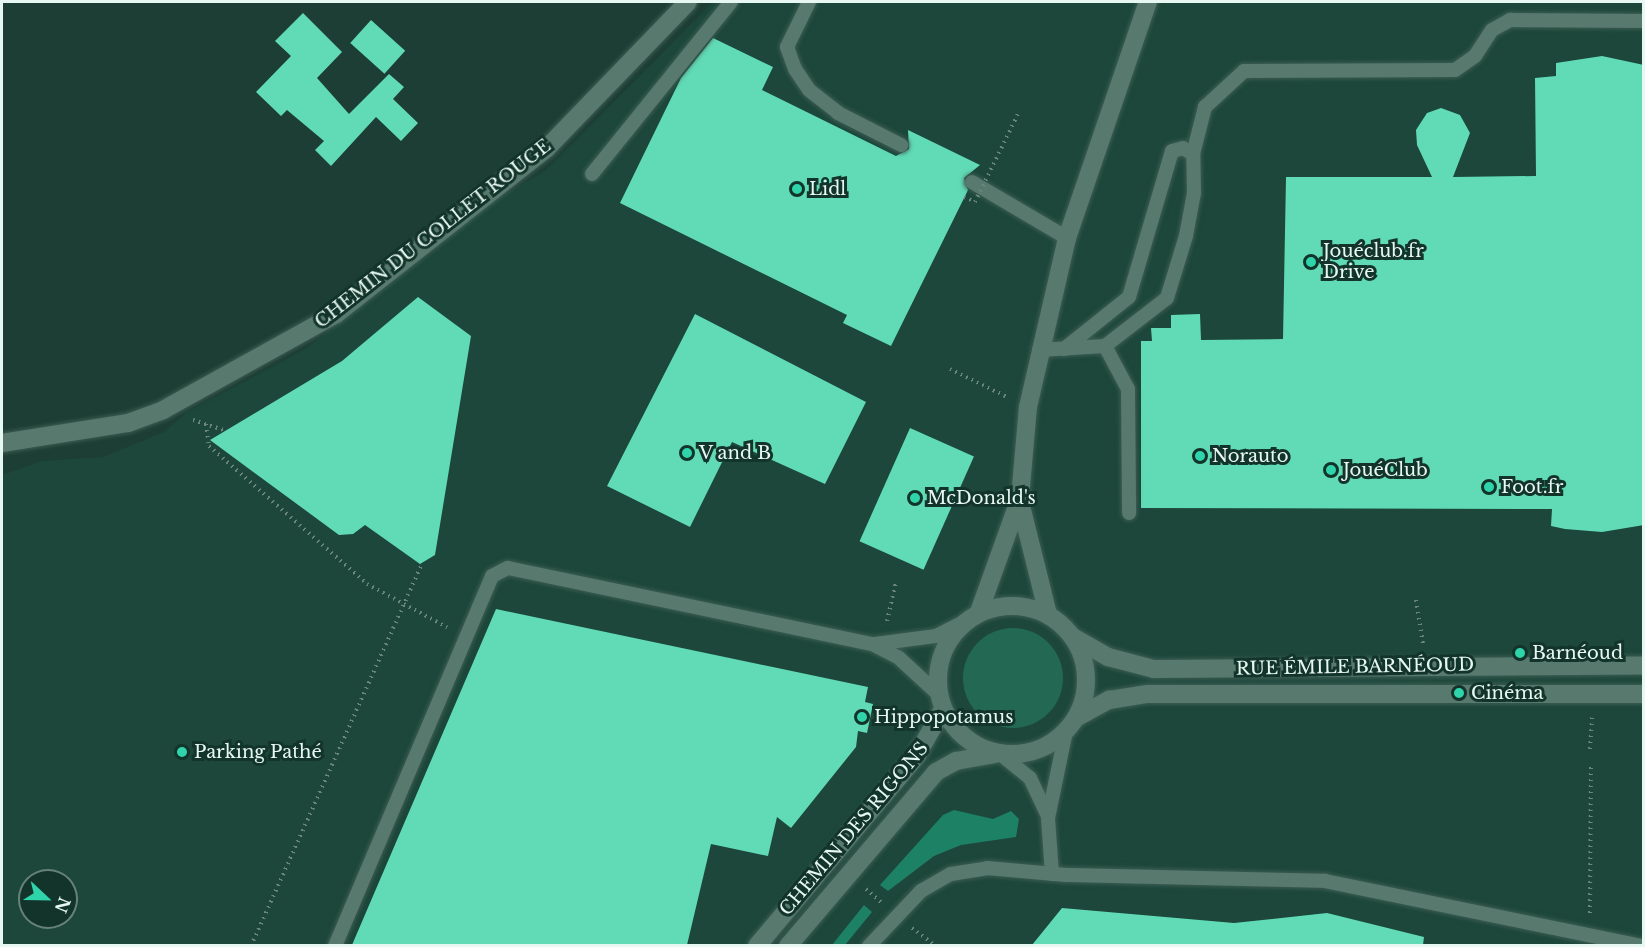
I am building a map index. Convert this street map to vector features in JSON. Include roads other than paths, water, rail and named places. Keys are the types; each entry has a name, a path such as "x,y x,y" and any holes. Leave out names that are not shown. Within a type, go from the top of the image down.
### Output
{"street":[{"name":"CHEMIN DU COLLET ROUGE","path":"2,443 128,423 164,410 336,314 546,149 688,2"},
{"path":"972,617 1013,606 1048,614 1073,637 1087,677 1071,725 1038,750 999,753 956,730 941,701 944,650 972,617 1020,498 1039,350 1067,238 1148,2"},
{"path":"1020,498 1048,614"},
{"name":"RUE ÉMILE BARNÉOUD","path":"1073,637 1108,657 1154,669 1644,666"},
{"name":"RUE ÉMILE BARNÉOUD","path":"1071,725 1109,700 1148,694 1644,694"},
{"name":"CHEMIN DES RIGONS","path":"757,945 917,755 941,701"},
{"name":"CHEMIN DES RIGONS","path":"788,945 936,772 956,761 999,753"}],"lane":[{"path":"592,174 731,2"},
{"path":"809,2 787,47 795,69 809,90 838,113 901,145"},
{"path":"1039,350 1105,346 1167,298 1194,193 1193,154 1205,107 1244,71 1455,70 1475,56 1492,30 1510,20 1637,20"},
{"path":"1064,349 1129,297 1172,151 1183,148 1193,154"},
{"path":"972,182 1067,238"},
{"path":"1105,346 1128,389 1129,513"},
{"path":"335,945 492,576 522,569 872,644 909,643 972,617"},
{"path":"872,644 899,658 941,701"},
{"path":"1052,874 1048,818 1071,725"},
{"path":"999,753 1030,778 1048,818"},
{"path":"869,945 921,891 951,874 987,868 1052,874 1325,881 1641,945"}],"place":[{"name":"Lidl","path":"797,189"},
{"name":"Jouéclub.fr Drive","path":"1311,262"},
{"name":"V and B","path":"687,453"},
{"name":"Norauto","path":"1200,456"},
{"name":"JouéClub","path":"1331,470"},
{"name":"Foot.fr","path":"1489,487"},
{"name":"McDonald's","path":"915,498"},
{"name":"Barnéoud","path":"1520,653"},
{"name":"Cinéma","path":"1459,693"},
{"name":"Hippopotamus","path":"862,717"},
{"name":"Parking Pathé","path":"182,752"}]}
